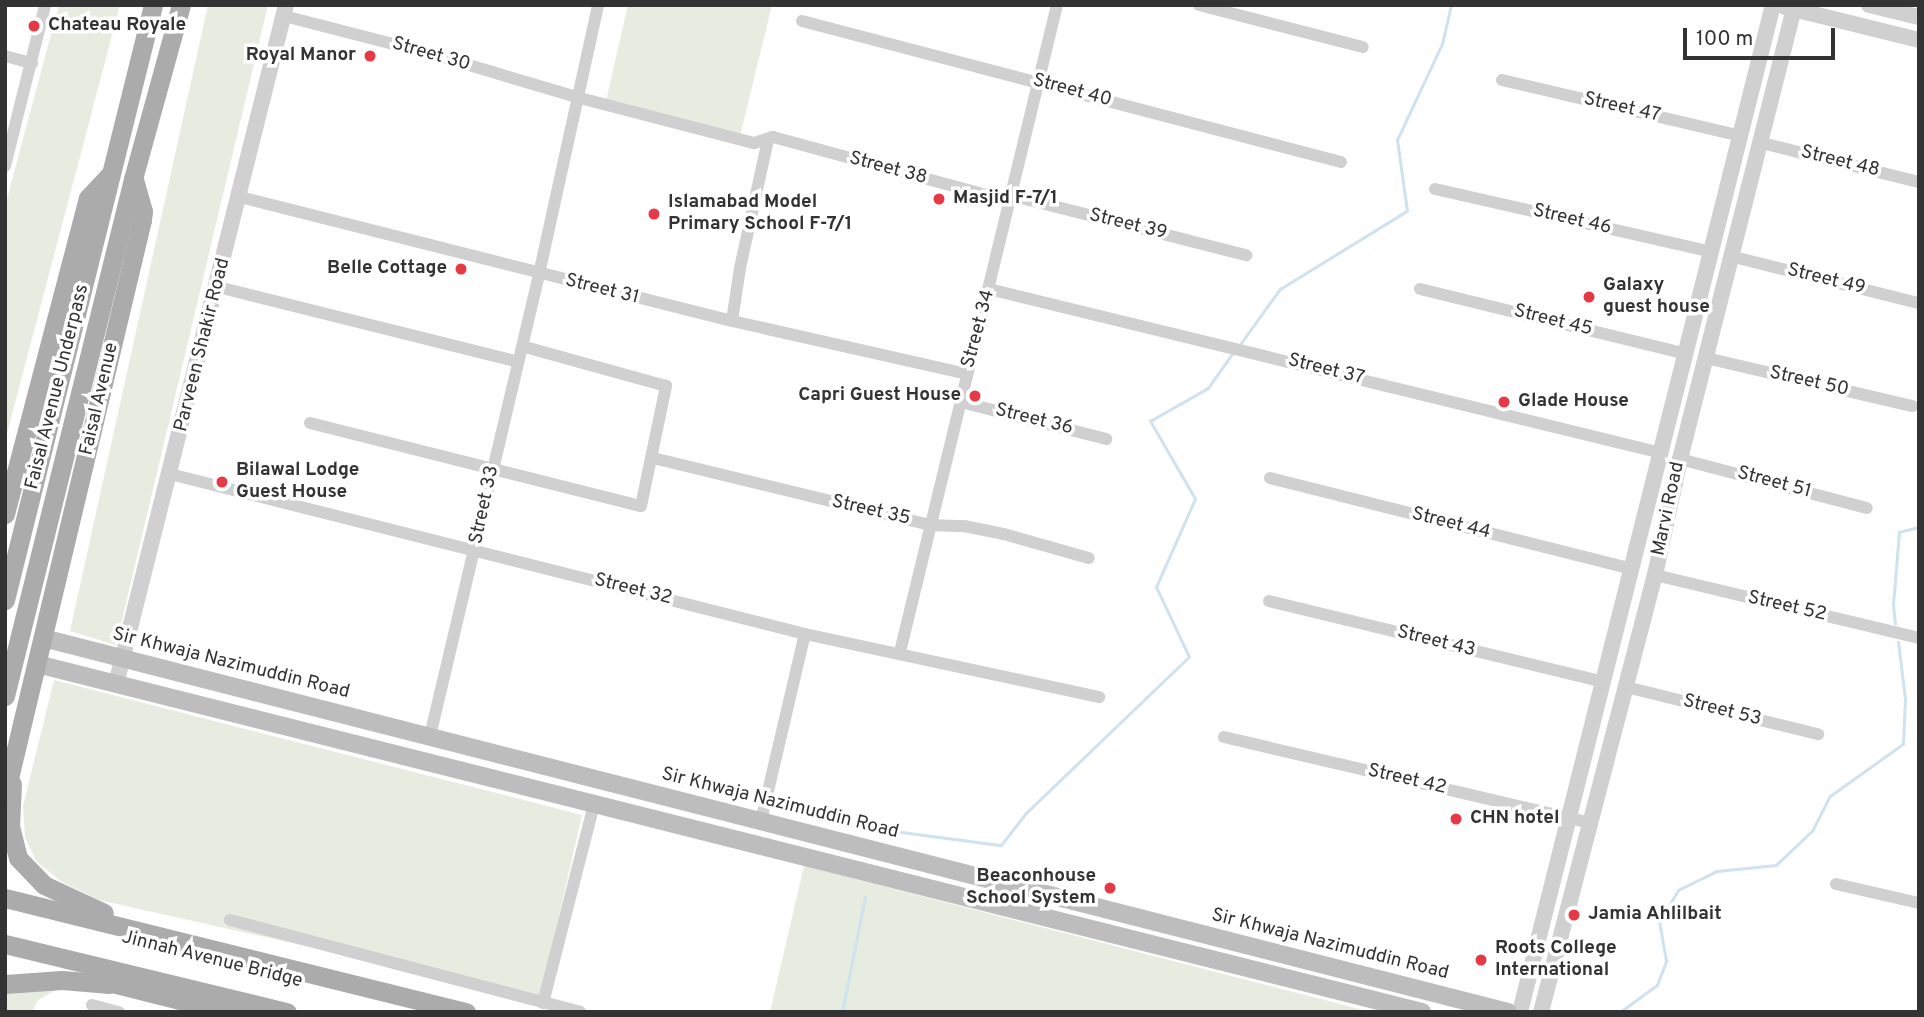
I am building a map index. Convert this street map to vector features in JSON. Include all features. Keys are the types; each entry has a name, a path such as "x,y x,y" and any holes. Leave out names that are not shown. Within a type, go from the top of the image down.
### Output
{"main road":[{"path":"5,514 88,198 111,173 153,5"},
{"path":"133,179 181,5"},
{"path":"138,73 162,78"},
{"name":"Faisal Avenue Underpass","path":"5,600 111,173"},
{"name":"Faisal Avenue Underpass","path":"5,696 133,179"},
{"name":"Faisal Avenue","path":"5,795 142,220 143,211 133,179"},
{"name":"Sir Khwaja Nazimuddin Road","path":"43,638 1508,1012"},
{"path":"37,664 1422,1012"},
{"path":"501,781 505,755"},
{"path":"9,770 13,848 25,868 44,885 139,929"},
{"path":"5,898 466,1012"},
{"name":"Jinnah Avenue Bridge","path":"5,908 419,1012"},
{"name":"Jinnah Avenue Bridge","path":"5,944 287,1012"},
{"path":"5,954 228,1012"},
{"path":"5,984 62,980 120,985"}],"street":[{"path":"5,166 46,5"},
{"name":"Street 33","path":"430,736 539,274 598,5"},
{"name":"Street 34","path":"900,652 1057,5"},
{"path":"1199,5 1363,47"},
{"name":"Marvi Road","path":"1520,1012 1686,354 1709,251 1773,5"},
{"path":"1869,5 1919,17"},
{"path":"1789,7 1919,40"},
{"name":"Marvi Road","path":"1541,1012 1655,575 1680,458 1734,257 1762,143 1789,7"},
{"name":"Street 30","path":"285,11 576,97 754,143 768,141"},
{"name":"Parveen Shakir Road","path":"116,684 218,287 285,11"},
{"name":"Street 40","path":"802,22 1341,162"},
{"path":"5,56 32,63"},
{"name":"Street 47","path":"1502,80 1741,136"},
{"path":"1741,136 1762,143"},
{"name":"Street 38","path":"768,141 773,137 1009,198"},
{"path":"732,321 740,268 768,141"},
{"name":"Street 48","path":"1762,143 1919,182"},
{"name":"Street 46","path":"1436,189 1709,251"},
{"name":"Street 31","path":"240,197 732,321 967,374"},
{"name":"Street 39","path":"1009,198 1246,255"},
{"path":"1709,251 1734,257"},
{"name":"Street 49","path":"1734,257 1919,303"},
{"path":"218,287 518,362"},
{"name":"Street 37","path":"989,289 1661,453"},
{"name":"Street 45","path":"1420,289 1686,354"},
{"path":"310,423 641,506 666,386 522,346"},
{"path":"1686,354 1706,358"},
{"name":"Street 50","path":"1706,358 1912,406"},
{"name":"Street 36","path":"961,402 1106,439"},
{"path":"1661,453 1680,458"},
{"name":"Street 35","path":"653,458 929,525 964,526 1004,534 1089,558"},
{"name":"Street 51","path":"1680,458 1867,508"},
{"name":"Street 32","path":"170,474 805,634 900,652 1099,697"},
{"name":"Street 44","path":"1270,478 1632,569"},
{"path":"1632,569 1655,575"},
{"name":"Street 52","path":"1655,575 1919,638"},
{"name":"Street 43","path":"1269,601 1603,682"},
{"path":"761,821 805,634"},
{"path":"1603,682 1626,687"},
{"name":"Street 53","path":"1626,687 1818,734"},
{"name":"Street 42","path":"1224,737 1590,823"},
{"path":"550,1007 594,804"},
{"path":"1836,884 1919,903"},
{"path":"230,920 550,1007 580,1012"},
{"path":"92,1005 118,1012"}],"shaded area":[{"path":"59,5 120,5 5,441 5,206"},
{"path":"208,5 268,5 116,645 70,631"},
{"path":"628,5 772,5 740,136 606,101"},
{"path":"54,680 582,815 540,998 99,900 62,882 36,861 25,837 23,806"},
{"path":"804,866 1371,1012 770,1012"},
{"path":"62,987 38,1000 32,1012 5,1012 5,989"}],"waterway":[{"path":"1241,343 1280,289 1407,211 1397,140 1442,44 1451,5"},
{"path":"894,831 1001,845 1025,814 1189,657 1156,587 1195,499 1150,421 1208,388 1232,354"},
{"path":"1895,624 1893,605 1899,532 1919,527"},
{"path":"1620,1012 1657,985 1666,961 1659,922 1678,890 1717,871 1776,865 1812,831 1830,796 1903,744 1905,699 1898,642"},
{"path":"842,1012 865,897"}],"place":[{"name":"Chateau Royale","path":"34,26"},
{"name":"Royal Manor","path":"370,56"},
{"name":"Masjid F-7/1","path":"939,199"},
{"name":"Islamabad Model Primary School F-7/1","path":"654,214"},
{"name":"Belle Cottage","path":"461,269"},
{"name":"Galaxy guest house","path":"1589,297"},
{"name":"Capri Guest House","path":"975,396"},
{"name":"Glade House","path":"1504,402"},
{"name":"Bilawal Lodge Guest House","path":"222,482"},
{"name":"CHN hotel","path":"1456,819"},
{"name":"Beaconhouse School System","path":"1110,888"},
{"name":"Jamia Ahlilbait","path":"1574,915"},
{"name":"Roots College International","path":"1481,960"}]}
